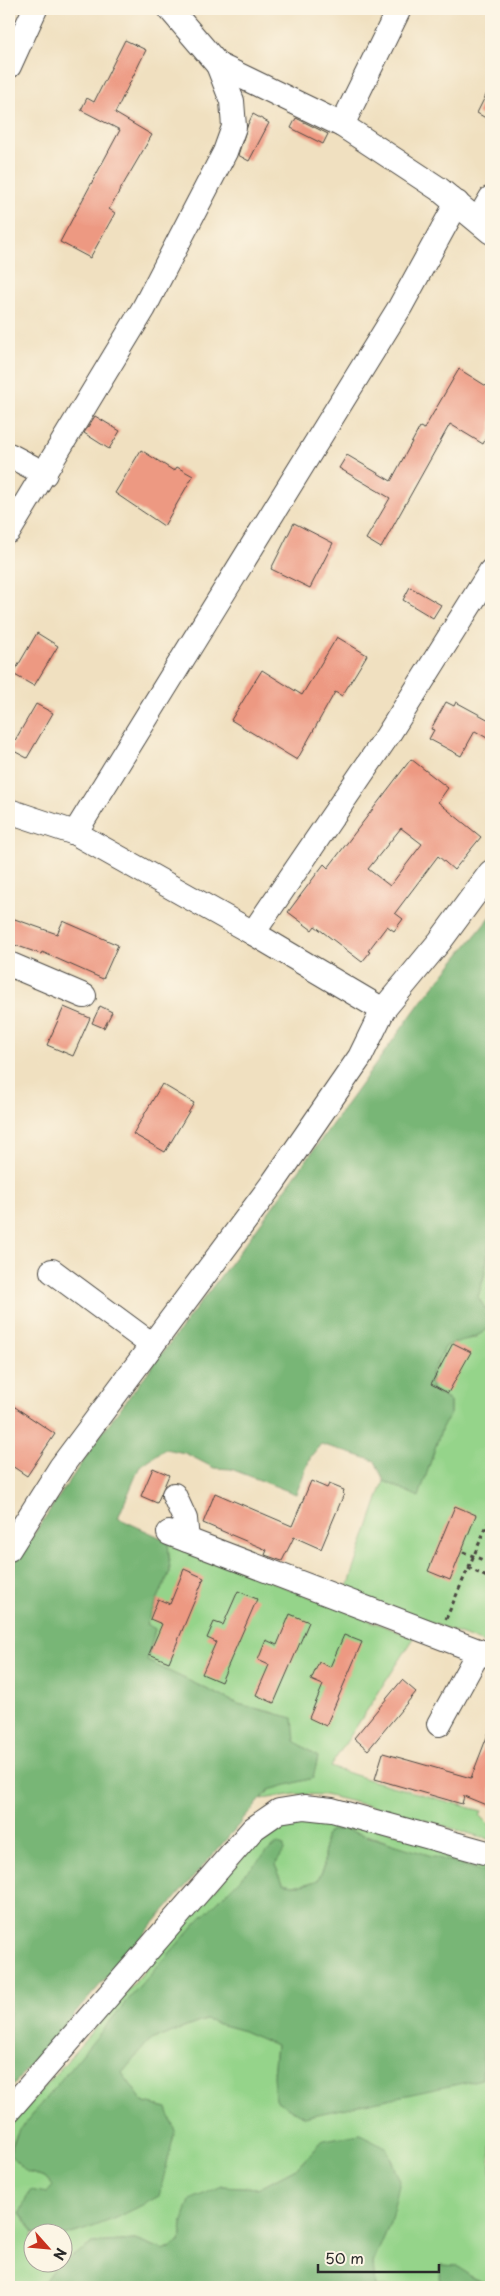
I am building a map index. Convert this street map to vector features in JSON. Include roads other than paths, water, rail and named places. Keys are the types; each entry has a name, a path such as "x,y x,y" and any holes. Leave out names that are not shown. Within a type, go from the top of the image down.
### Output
{"street":[{"path":"9,66 34,9"},
{"path":"342,125 399,9"},
{"path":"9,531 163,275 188,222 225,152 234,127 232,101 218,65 176,11"},
{"path":"218,65 342,125 457,203 484,226 491,198"},
{"path":"75,833 400,307 457,203"},
{"path":"9,455 45,474"},
{"path":"253,932 388,735 491,571"},
{"path":"9,810 75,833 253,932 383,1010"},
{"path":"9,1549 61,1467 273,1183 360,1057 383,1010 440,941 491,872"},
{"path":"9,964 84,996"},
{"path":"52,1271 152,1345"},
{"path":"174,1494 185,1519 178,1537 485,1653 439,1724"},
{"path":"9,2110 253,1829 279,1811 304,1806 332,1810 491,1854"}]}
